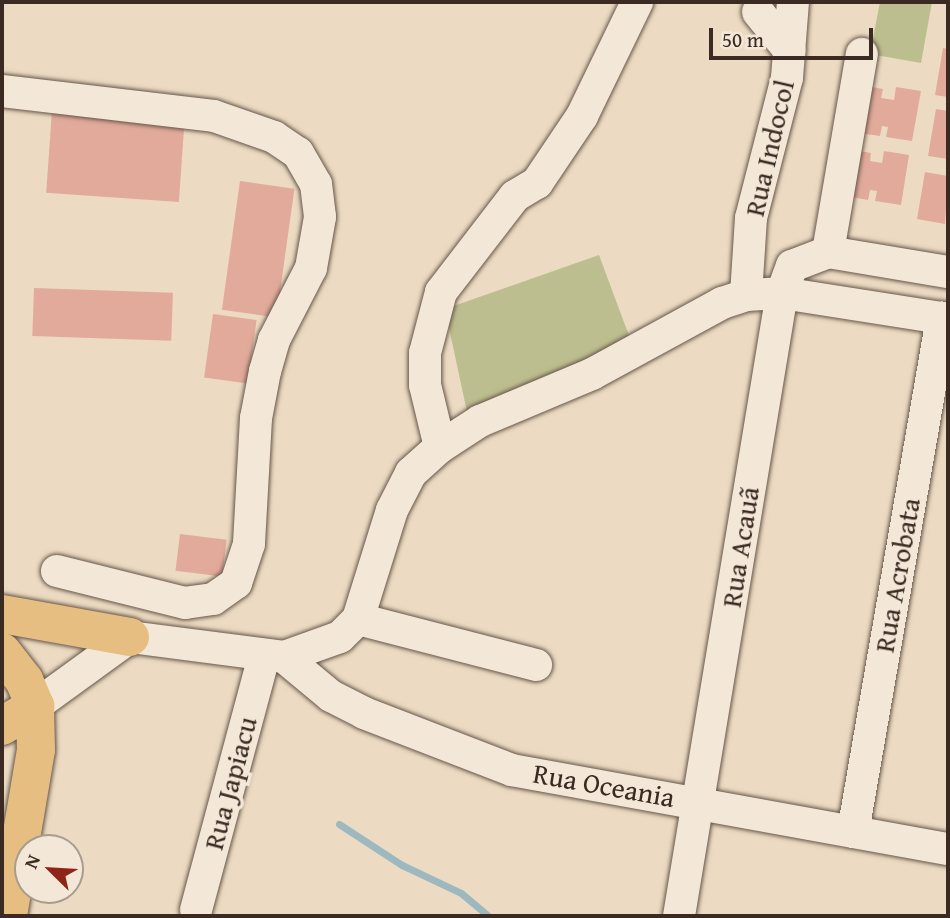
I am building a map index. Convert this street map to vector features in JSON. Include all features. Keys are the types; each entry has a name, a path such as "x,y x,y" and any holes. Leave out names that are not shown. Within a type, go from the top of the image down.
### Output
{"highway":[{"path":"2,614 130,637"},
{"path":"2,652 24,680 35,706 36,750 8,916"},
{"path":"2,726 35,706"}],"street":[{"path":"440,447 425,385 425,353 441,292 515,196 537,183 582,116 637,2"},
{"name":"Rua Indocol","path":"746,295 751,218 790,51 793,2"},
{"path":"758,12 790,51"},
{"path":"862,54 828,252 948,272"},
{"path":"2,92 214,116 274,137 298,153 316,184 320,217 311,268 274,340 265,371 256,418 249,544 236,583 213,600 185,603 57,571"},
{"name":"Rua Acauã","path":"679,916 782,293 792,266 828,252"},
{"path":"35,706 130,637 274,657 340,637 358,619 392,510 411,473 440,447 480,421 592,374 746,295 782,293 945,319"},
{"name":"Rua Acrobata","path":"853,832 945,319"},
{"path":"358,619 536,665"},
{"name":"Rua Oceania","path":"274,657 331,695 364,713 512,770 698,801 948,849"},
{"name":"Rua Japiacu","path":"196,909 274,657"}],"green space":[{"path":"880,2 932,2 921,63 870,54"},
{"path":"599,255 631,341 467,412 445,309"}],"building":[{"path":"943,48 948,49 948,97 935,95"},
{"path":"860,85 883,89 881,98 894,100 896,87 921,91 912,141 886,137 888,127 882,126 880,136 852,132"},
{"path":"936,109 948,111 948,159 928,156"},
{"path":"52,110 185,119 179,202 46,193"},
{"path":"848,149 871,153 870,161 882,163 884,151 909,155 901,205 875,201 877,191 870,190 868,200 840,195"},
{"path":"925,172 948,176 945,224 917,219"},
{"path":"240,181 294,189 276,317 222,310"},
{"path":"34,288 173,293 171,341 32,336"},
{"path":"213,314 257,320 248,384 204,377"},
{"path":"180,534 227,540 222,576 175,571"}],"waterway":[{"path":"339,824 402,865 461,893 488,916"}]}
